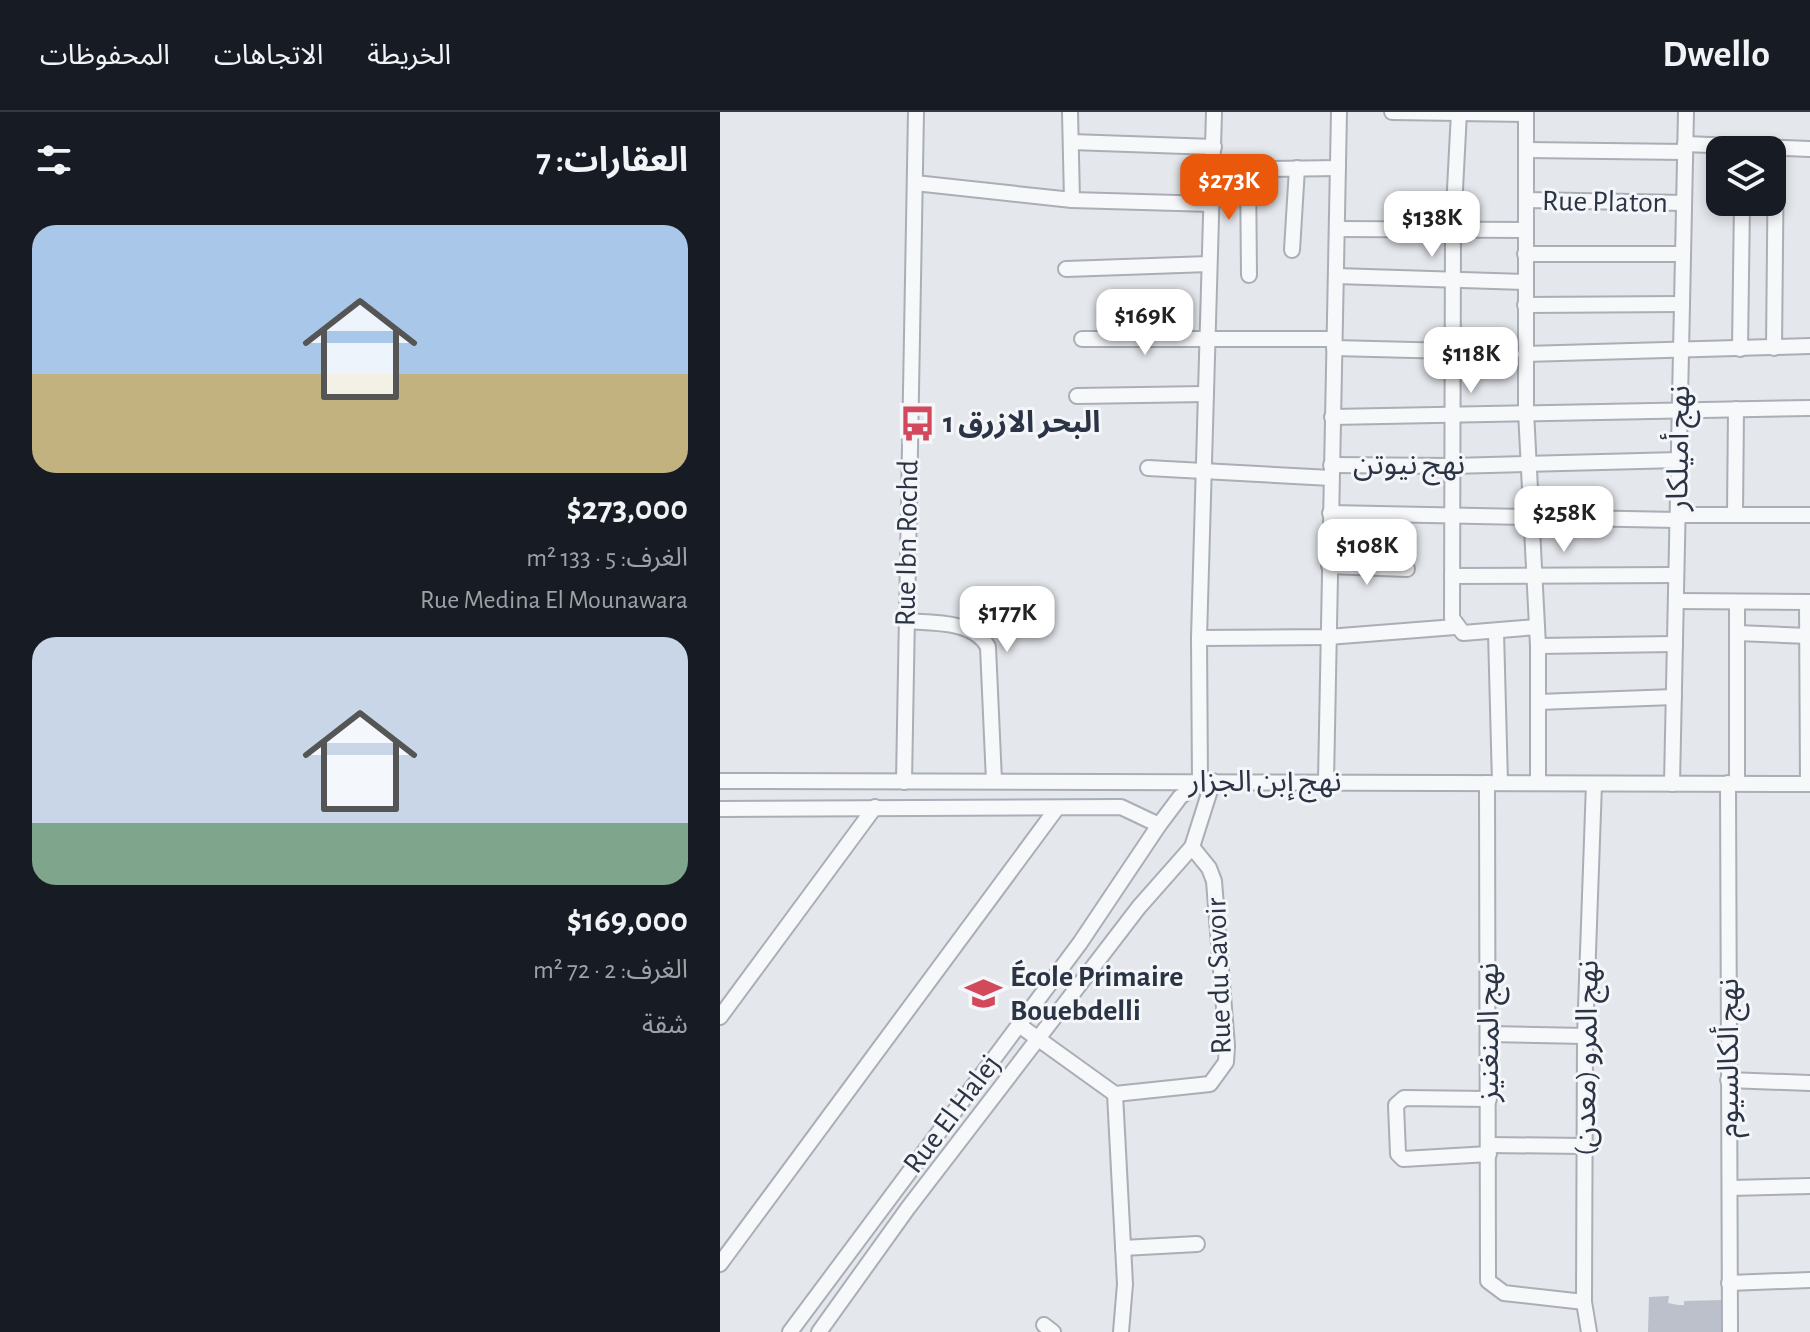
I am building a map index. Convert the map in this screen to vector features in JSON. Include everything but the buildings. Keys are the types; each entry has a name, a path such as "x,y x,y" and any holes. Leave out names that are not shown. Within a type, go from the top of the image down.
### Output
{"street":[{"name":"Rue Ibn Rochd","path":"904,782 916,112"},
{"path":"1070,112 1072,200"},
{"path":"1206,782 1199,638 1214,112"},
{"path":"1326,781 1339,112"},
{"path":"1392,112 1526,113 1526,411 1538,646 1538,782"},
{"name":"نهج أميلكار","path":"1672,784 1686,112"},
{"path":"1455,627 1452,576 1452,351 1458,113"},
{"path":"1071,142 1214,147"},
{"path":"1527,150 1706,148"},
{"path":"1786,148 1810,149"},
{"path":"1292,250 1297,168"},
{"path":"1213,170 1338,168"},
{"path":"1248,169 1249,275"},
{"path":"915,183 1072,200 1212,204"},
{"name":"Rue Platon","path":"1526,200 1684,203"},
{"path":"1740,349 1742,216"},
{"path":"1774,348 1775,216"},
{"path":"1338,229 1525,230"},
{"path":"1525,254 1683,254"},
{"path":"1066,269 1209,264"},
{"path":"1336,276 1525,282"},
{"path":"1525,305 1682,304"},
{"path":"1082,339 1206,337 1452,351"},
{"path":"1525,354 1810,346"},
{"path":"1077,396 1206,394"},
{"path":"1332,417 1810,408"},
{"path":"1735,515 1736,409"},
{"name":"نهج نيوتن","path":"1148,468 1331,472 1528,462 1679,460"},
{"path":"1330,513 1678,517 1810,515"},
{"path":"1329,566 1407,569"},
{"path":"1452,576 1534,573 1676,575"},
{"path":"1676,601 1808,602 1809,784"},
{"name":"نهج ألكالسيوم","path":"1730,1332 1728,1080 1737,602"},
{"path":"905,621 955,625 984,640 988,647 994,781"},
{"path":"1199,638 1328,637 1455,627 1463,633 1496,632 1537,627"},
{"name":"نهج المنغنيز","path":"1496,632 1488,1281 1504,1293 1584,1302"},
{"path":"1737,633 1808,636"},
{"path":"1538,646 1675,644"},
{"path":"1538,702 1674,697"},
{"name":"نهج إبن الجزار","path":"720,781 1809,784"},
{"name":"Rue El Halej","path":"790,1332 1080,943 1180,797 1206,782"},
{"name":"Rue El Halej","path":"819,1332 1139,907 1192,847 1206,782"},
{"name":"نهج المرو (معدن)","path":"1589,1332 1584,1302 1585,1036 1594,784"},
{"path":"720,1017 875,807"},
{"path":"720,809 1121,807 1159,825"},
{"path":"720,1264 1057,808"},
{"name":"Rue du Savoir","path":"1115,1094 1196,1088 1210,1084 1226,1062 1217,899 1209,868 1192,847"},
{"path":"1019,1025 1115,1094 1125,1284 1121,1332"},
{"path":"1489,1034 1585,1036"},
{"path":"1728,1080 1810,1083"},
{"path":"1489,1099 1404,1098 1396,1105 1398,1154 1403,1159 1489,1150 1585,1146"},
{"path":"1730,1188 1810,1186"},
{"path":"1123,1248 1197,1244"},
{"path":"1729,1283 1810,1280"}],"place":[{"name":"1 البحر الازرق","path":"917,423"},
{"name":"École Primaire Bouebdelli","path":"984,994"}]}
